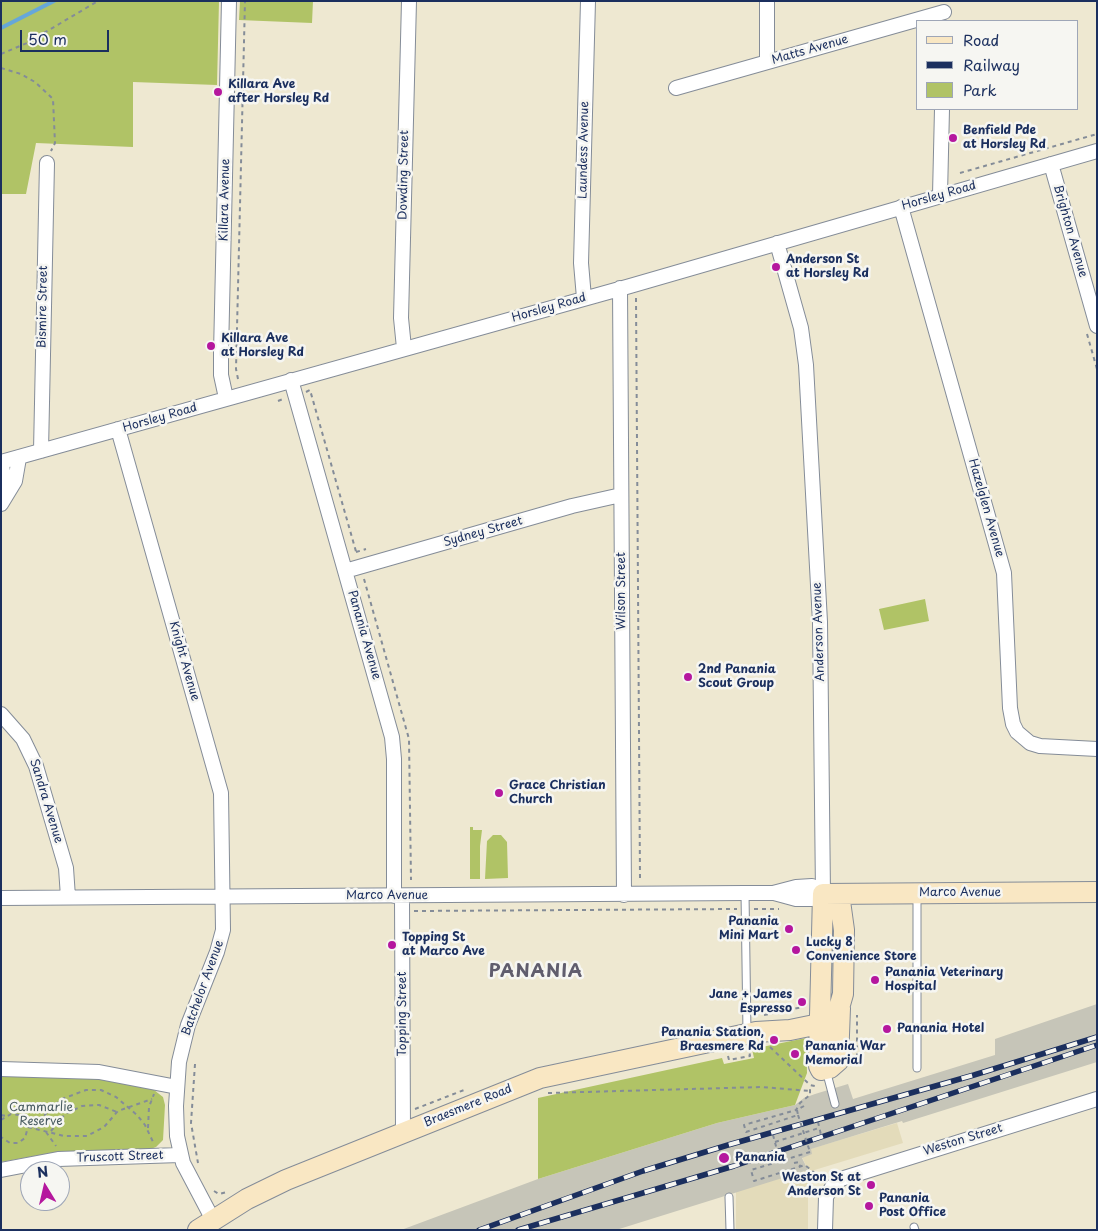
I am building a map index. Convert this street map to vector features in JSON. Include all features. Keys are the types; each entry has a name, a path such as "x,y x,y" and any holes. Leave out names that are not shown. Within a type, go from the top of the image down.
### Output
{"street":[{"name":"Killara Avenue","path":"226,398 221,375 221,353 229,1"},
{"name":"Dowding Street","path":"404,348 401,318 409,1"},
{"name":"Laundess Avenue","path":"584,298 581,263 588,1"},
{"path":"767,1 767,62"},
{"name":"Matts Avenue","path":"676,88 944,12"},
{"path":"940,195 942,110"},
{"name":"Horsley Road","path":"2,462 625,287 1097,151"},
{"name":"Bismire Street","path":"41,451 47,163"},
{"name":"Brighton Avenue","path":"1051,164 1097,326"},
{"name":"Hazelglen Avenue","path":"902,207 1004,573 1010,708 1013,724 1023,738 1035,744 1097,749"},
{"name":"Anderson Avenue","path":"777,243 802,334 806,365 820,622 831,902 816,1018 819,1066 828,1076 838,1061 849,1007 843,994 844,930 831,902"},
{"name":"Wilson Street","path":"624,895 621,495 625,287"},
{"name":"Panania Avenue","path":"291,380 393,747 398,896"},
{"name":"Knight Avenue","path":"118,429 219,782 222,805 223,897"},
{"path":"3,500 15,481 20,458"},
{"path":"2,462 3,500"},
{"name":"Sydney Street","path":"345,571 572,506 621,495"},
{"name":"Sandra Avenue","path":"1,714 23,739 36,766 66,868 68,897"},
{"name":"Marco Avenue","path":"1,898 773,893 796,887 812,886 831,902 917,893 1097,892"},
{"name":"Topping Street","path":"398,896 402,912 403,1132"},
{"name":"Batchelor Avenue","path":"205,1225 180,1155 176,1124 177,1087 188,1025 222,935 223,897"},
{"path":"816,1018 834,1019 849,1007"},
{"name":"Braesmere Road","path":"205,1225 247,1199 286,1180 540,1078 754,1032 789,1019 816,1018"},
{"path":"1,1070 88,1070 177,1087"},
{"name":"Weston Street","path":"825,1230 825,1204 832,1187 841,1179 1097,1099"},
{"name":"Truscott Street","path":"1,1170 58,1159 180,1155"}],"lane":[{"path":"745,893 754,1032"},
{"path":"917,893 917,1068"},
{"path":"828,1076 835,1104"},
{"path":"730,1197 730,1230"}],"path":[{"path":"1,54 27,43 98,1"},
{"path":"238,379 236,369 245,1"},
{"path":"1,68 21,74 35,82 53,100 55,143 47,163"},
{"path":"960,173 1097,134"},
{"path":"625,287 636,300 640,878"},
{"path":"356,552 366,550"},
{"path":"402,912 787,909"},
{"path":"849,1007 857,1056 850,1068"},
{"path":"754,1032 816,1018"},
{"path":"754,1032 810,1085 821,1085 828,1076"},
{"path":"195,1064 190,1123 200,1168"},
{"path":"149,1133 148,1113 152,1099 160,1084"},
{"path":"415,1109 473,1087"},
{"path":"547,1093 768,1087 810,1091 810,1095 800,1102 798,1108"},
{"path":"34,1128 54,1104 70,1095 86,1090 108,1093 129,1107 141,1120 159,1156"},
{"path":"28,1127 74,1137 87,1136 104,1127 117,1112 152,1099"},
{"path":"51,1132 65,1114 82,1106 99,1106 117,1112"},
{"path":"798,1115 746,1132 744,1125 804,1106 797,1110 810,1152 751,1170 754,1181 805,1165 817,1175"},
{"path":"1,1120 15,1114 22,1117 28,1127 27,1135 18,1143 10,1143 1,1137"},
{"path":"1,1115 7,1116"},
{"path":"818,1122 821,1135"},
{"path":"775,1142 820,1128"},
{"path":"772,1135 777,1150"},
{"path":"797,1156 798,1160 794,1164 799,1162 800,1167"},
{"path":"213,1191 220,1194 230,1190"}],"shaded area":[{"path":"1097,1004 1097,1062 903,1123 902,1121 811,1149 812,1154 802,1158 808,1170 616,1230 401,1230 538,1179 717,1123 795,1105 804,1098 848,1084 853,1099 995,1055 995,1039"},
{"path":"897,1123 903,1143 808,1172 808,1230 736,1230 736,1191 808,1170 802,1157 810,1149"}],"green space":[{"path":"1,1 219,1 217,85 133,82 133,147 36,143 26,194 1,194"},
{"path":"240,1 313,1 312,23 239,20"},
{"path":"925,599 929,621 884,630 879,609"},
{"path":"470,827 473,827 473,830 482,830 480,879 470,879"},
{"path":"493,835 501,835 507,842 508,878 485,879 487,841"},
{"path":"806,1038 807,1073 795,1105 717,1123 538,1179 538,1098 722,1058 724,1064 754,1058 752,1049"},
{"name":"Cammarlie Reserve","path":"1,1076 89,1077 154,1090 163,1097 165,1105 163,1140 156,1147 148,1150 57,1152 1,1162"}],"waterway":[{"path":"1,28 54,1"}],"railway":[{"path":"479,1230 643,1171 974,1075 1097,1037"},
{"path":"518,1230 734,1166 1097,1045"}],"place":[{"name":"Killara Ave after Horsley Rd","path":"218,92"},
{"name":"Benfield Pde at Horsley Rd","path":"953,138"},
{"name":"Anderson St at Horsley Rd","path":"776,267"},
{"name":"Killara Ave at Horsley Rd","path":"211,346"},
{"name":"2nd Panania Scout Group","path":"688,677"},
{"name":"Grace Christian Church","path":"499,793"},
{"name":"Panania Mini Mart","path":"789,929"},
{"name":"Topping St at Marco Ave","path":"392,945"},
{"name":"Lucky 8 Convenience Store","path":"796,950"},
{"name":"Panania Veterinary Hospital","path":"875,980"},
{"name":"Jane + James Espresso","path":"802,1002"},
{"name":"Panania Hotel","path":"887,1029"},
{"name":"Panania Station, Braesmere Rd","path":"774,1040"},
{"name":"Panania War Memorial","path":"795,1054"},
{"name":"Panania","path":"724,1158"},
{"name":"Weston St at Anderson St","path":"871,1185"},
{"name":"Panania Post Office","path":"869,1206"}],"district":[{"name":"PANANIA","path":"536,972"}]}
